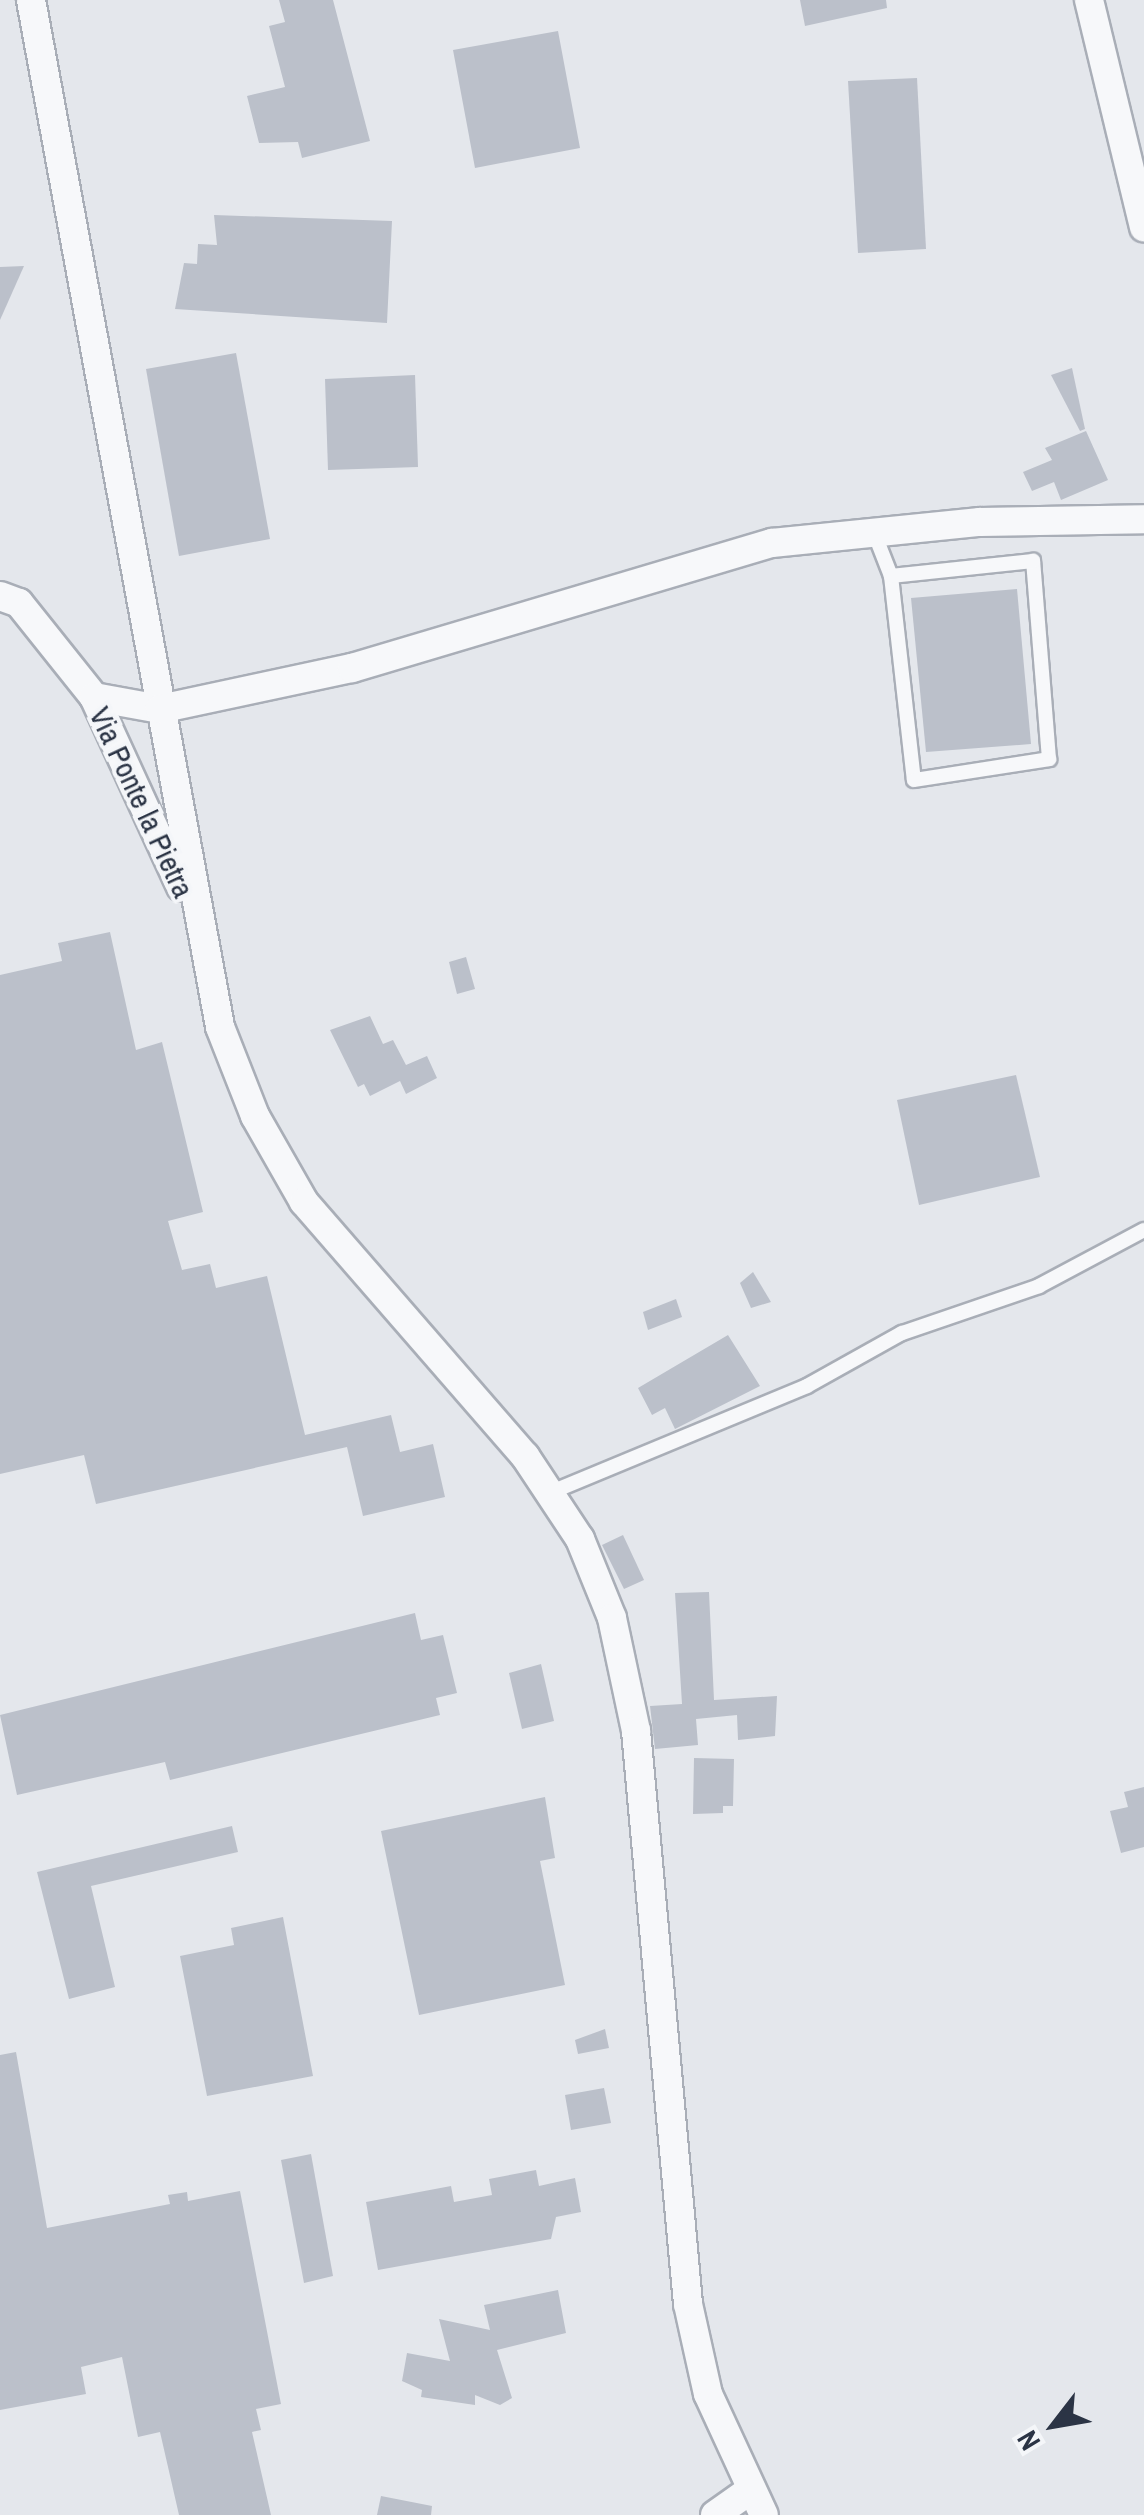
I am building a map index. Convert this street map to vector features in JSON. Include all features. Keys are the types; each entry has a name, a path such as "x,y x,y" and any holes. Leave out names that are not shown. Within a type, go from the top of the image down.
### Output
{"street":[{"path":"31,0 220,1027 254,1116 304,1202 525,1456 580,1539 612,1618 636,1731 688,2304 708,2394 757,2503 716,2515"},
{"path":"1089,0 1144,227"},
{"path":"94,697 160,709 468,637 772,543 980,522 1144,519"},
{"name":"Via Ponte la Pietra","path":"0,596 19,603 94,697 199,924"}],"lane":[{"path":"875,535 892,576 914,780 1050,758 1033,560 892,576"},
{"path":"550,1493 807,1386 902,1332 1039,1286 1144,1230"}],"building":[{"path":"279,0 333,0 370,141 302,158 298,142 259,143 247,96 285,87 269,26 285,22"},
{"path":"800,0 886,0 887,8 805,26"},
{"path":"558,31 580,148 475,168 453,50"},
{"path":"917,78 926,249 858,253 848,81"},
{"path":"214,215 392,221 387,323 175,309 184,263 197,264 198,244 217,245"},
{"path":"24,266 0,320 0,267"},
{"path":"236,353 270,539 179,556 146,369"},
{"path":"1072,368 1085,429 1080,431 1051,375"},
{"path":"415,375 418,467 328,470 325,379"},
{"path":"1086,431 1108,480 1061,500 1054,482 1032,491 1023,472 1052,460 1045,448"},
{"path":"1017,589 1031,744 926,752 911,598"},
{"path":"110,932 136,1050 162,1042 203,1212 168,1221 182,1270 210,1264 216,1288 267,1276 305,1435 391,1415 400,1452 433,1444 445,1497 363,1516 347,1447 96,1504 84,1455 0,1474 0,975 62,961 58,943"},
{"path":"466,957 475,989 457,994 449,962"},
{"path":"370,1016 383,1044 393,1040 406,1065 427,1056 437,1078 406,1094 400,1081 370,1096 364,1084 358,1087 330,1030"},
{"path":"1016,1075 1040,1177 919,1205 897,1100"},
{"path":"753,1272 771,1302 751,1308 740,1283"},
{"path":"676,1299 682,1317 648,1330 643,1312"},
{"path":"728,1335 760,1386 675,1429 665,1408 652,1415 638,1388"},
{"path":"623,1535 644,1580 624,1589 602,1545"},
{"path":"709,1592 714,1700 777,1696 775,1736 738,1740 737,1715 696,1719 698,1745 655,1749 650,1706 682,1704 675,1593"},
{"path":"415,1613 421,1640 443,1635 457,1693 436,1698 440,1715 170,1780 165,1762 17,1795 0,1715"},
{"path":"541,1664 554,1721 522,1729 509,1673"},
{"path":"694,1758 734,1759 733,1806 723,1806 723,1813 693,1814"},
{"path":"1144,1787 1144,1847 1121,1853 1110,1811 1128,1807 1124,1792"},
{"path":"545,1797 555,1858 540,1861 565,1985 419,2015 381,1831"},
{"path":"232,1826 238,1852 91,1886 115,1987 69,1999 37,1872"},
{"path":"283,1917 313,2076 207,2096 180,1956 234,1945 231,1928"},
{"path":"605,2029 609,2048 578,2054 575,2040"},
{"path":"16,2052 47,2228 170,2204 168,2195 187,2192 188,2201 240,2191 281,2404 256,2409 261,2430 252,2432 271,2515 179,2515 160,2432 138,2437 122,2357 81,2367 86,2394 0,2410 0,2055"},
{"path":"604,2088 611,2123 571,2130 565,2095"},
{"path":"311,2154 333,2276 304,2283 281,2160"},
{"path":"536,2170 539,2186 575,2178 581,2212 556,2217 551,2239 378,2270 366,2202 451,2186 454,2202 492,2195 489,2179"},
{"path":"558,2290 566,2333 497,2350 512,2398 500,2405 475,2395 475,2405 421,2397 422,2390 402,2381 407,2353 450,2361 439,2319 490,2330 484,2305"},
{"path":"381,2496 432,2506 431,2515 377,2515"}]}
